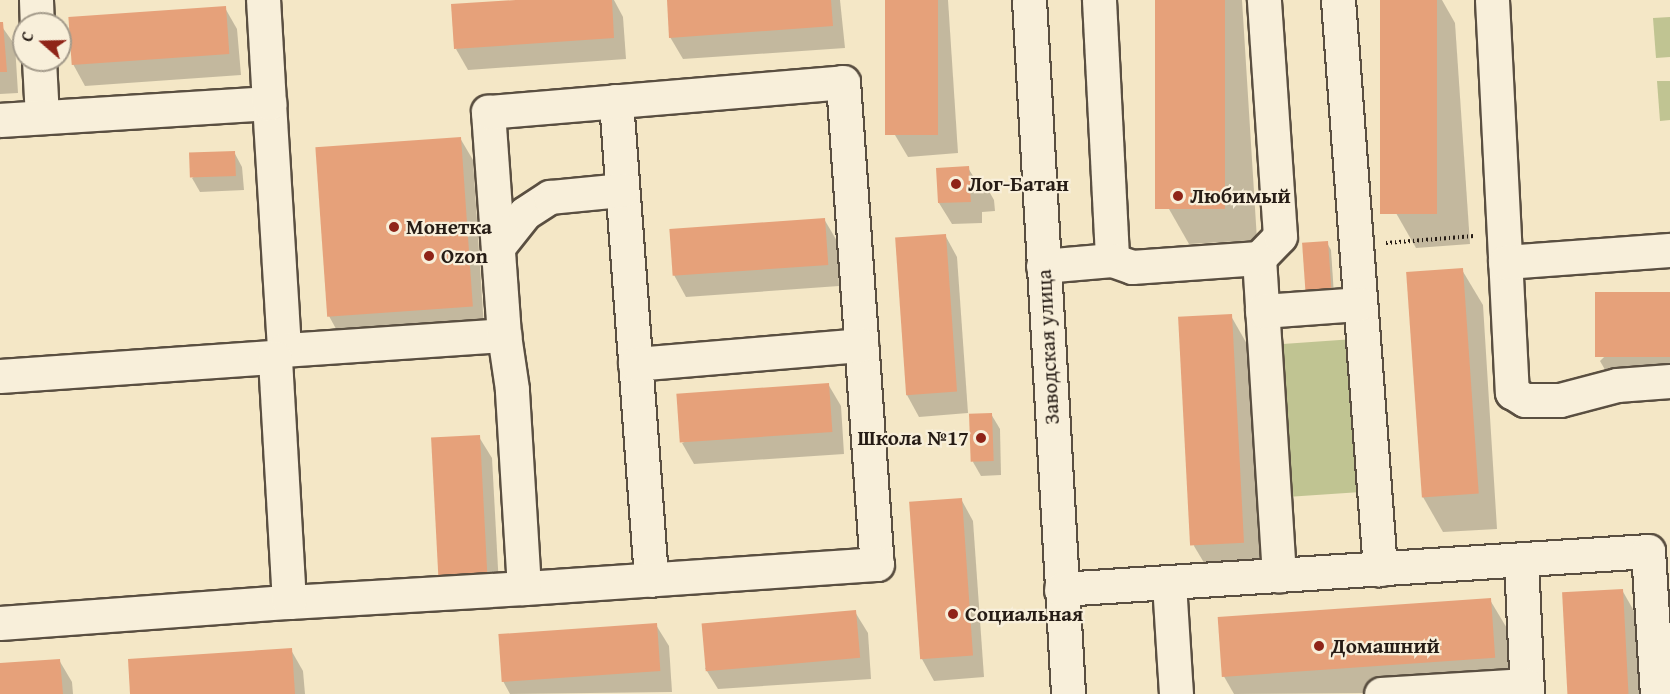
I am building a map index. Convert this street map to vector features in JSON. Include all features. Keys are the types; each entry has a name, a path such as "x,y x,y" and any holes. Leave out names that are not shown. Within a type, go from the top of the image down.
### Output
{"street":[{"path":"263,0 289,602"},
{"name":"Заводская улица","path":"1029,0 1068,694"},
{"path":"1099,0 1112,260"},
{"path":"1043,266 1112,260 1132,267 1259,258 1280,236 1264,0"},
{"path":"1338,0 1380,569"},
{"path":"1492,0 1512,392 1526,400 1560,400 1617,385 1670,381"},
{"path":"40,72 42,117"},
{"path":"0,623 289,602 524,588 651,580 877,564 843,82 488,112 504,335 512,389 524,588"},
{"path":"616,101 651,580"},
{"path":"0,120 269,103"},
{"path":"498,247 525,213 550,197 622,190"},
{"path":"1504,248 1670,250"},
{"path":"1259,258 1279,575"},
{"path":"1262,311 1359,304"},
{"path":"0,376 504,335"},
{"path":"635,364 861,345"},
{"path":"1061,589 1648,551 1657,694"},
{"path":"1381,694 1527,689 1521,560"},
{"path":"1169,583 1176,694"}],"path":[{"path":"1355,246 1504,248"}],"green space":[{"path":"1670,17 1670,57 1656,58 1653,18"},
{"path":"1657,81 1670,81 1670,120 1660,121"},
{"path":"1354,339 1365,492 1283,497 1272,345"}],"building":[{"path":"516,0 612,0 614,38 454,49 451,4"},
{"path":"667,0 831,0 833,26 669,38"},
{"path":"885,0 938,0 938,135 885,135"},
{"path":"1155,0 1225,0 1225,209 1155,209"},
{"path":"1380,0 1437,0 1437,214 1380,214"},
{"path":"226,6 229,54 72,65 72,17"},
{"path":"0,22 3,22 7,72 0,72"},
{"name":"Монетка","path":"461,137 473,307 327,317 315,147"},
{"path":"235,151 236,176 190,178 189,153"},
{"path":"969,166 970,178 983,177 984,190 970,190 971,202 938,203 936,168"},
{"path":"825,218 828,265 673,276 669,229"},
{"path":"946,234 957,392 906,395 895,238"},
{"path":"1328,241 1331,289 1305,291 1302,243"},
{"path":"1463,268 1479,493 1422,497 1406,272"},
{"path":"1595,292 1670,292 1670,357 1595,357"},
{"path":"1232,314 1244,543 1190,546 1178,317"},
{"path":"829,383 832,432 680,443 676,394"},
{"path":"992,413 994,461 971,462 969,414"},
{"path":"480,435 488,584 439,586 431,438"},
{"path":"962,498 973,656 920,659 909,502"},
{"path":"1623,589 1628,694 1567,694 1562,592"},
{"path":"1491,598 1495,658 1222,677 1218,617"},
{"path":"856,610 860,658 706,671 702,624"},
{"path":"657,623 660,671 502,682 498,634"},
{"path":"292,648 295,694 130,694 128,659"},
{"path":"60,659 63,694 0,694 0,663"}],"place":[{"name":"Лог-Батан","path":"956,184"},
{"name":"Любимый","path":"1178,196"},
{"name":"Монетка","path":"394,227"},
{"name":"Ozon","path":"429,256"},
{"name":"Школа №17","path":"981,438"},
{"name":"Социальная","path":"953,614"},
{"name":"Домашний","path":"1319,646"}]}
